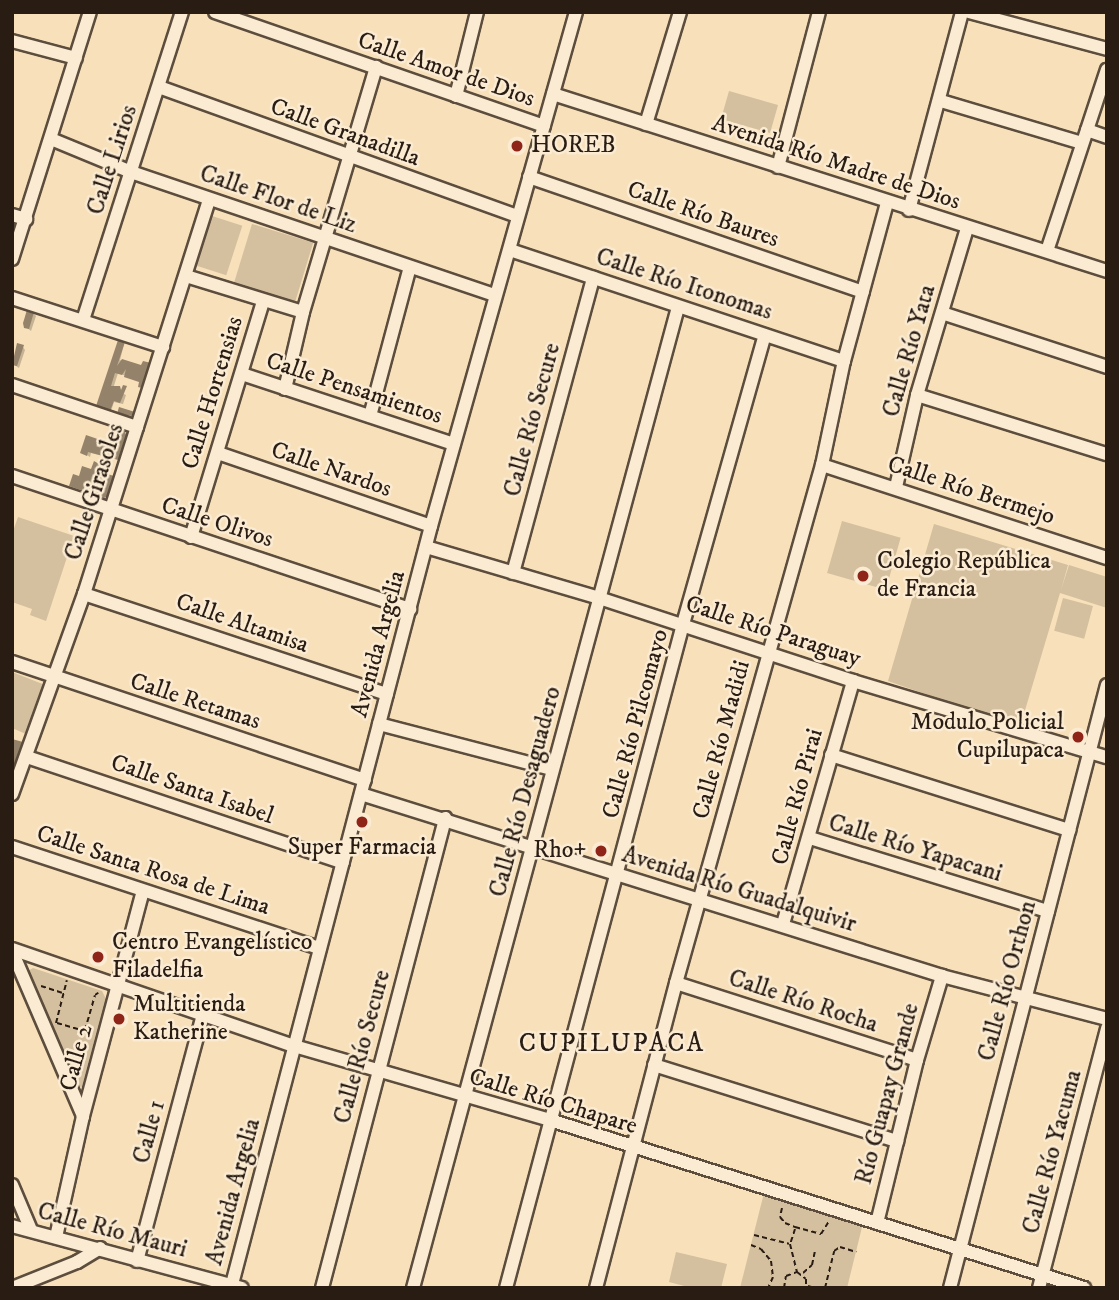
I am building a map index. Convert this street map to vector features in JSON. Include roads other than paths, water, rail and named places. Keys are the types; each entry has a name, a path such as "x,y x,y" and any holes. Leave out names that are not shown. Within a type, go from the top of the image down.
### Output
{"street":[{"path":"12,260 90,12"},
{"name":"Calle Lirios","path":"83,320 182,12"},
{"name":"Calle Amor de Dios","path":"215,12 231,14 544,126"},
{"path":"456,96 477,12"},
{"name":"Avenida Argelia","path":"235,1287 320,948 431,526 576,12"},
{"path":"646,124 680,12"},
{"path":"778,166 819,12"},
{"path":"909,210 941,101 962,12"},
{"path":"969,12 1107,49"},
{"path":"12,41 76,58"},
{"path":"285,389 303,312 376,67"},
{"path":"1047,251 1107,70"},
{"name":"Calle Granadilla","path":"159,87 518,216"},
{"name":"Avenida Río Madre de Dios","path":"553,94 887,203 1107,271"},
{"path":"941,101 1084,136 1107,137"},
{"name":"Calle Flor de Liz","path":"51,139 131,172 495,295"},
{"name":"Calle Río Baures","path":"529,177 863,292"},
{"name":"Calle Girasoles","path":"12,794 56,678 84,594 209,199"},
{"name":"Calle Río Madidi","path":"596,1288 676,983 822,465 844,361 887,203"},
{"path":"12,215 26,219"},
{"name":"Calle Río Yata","path":"896,487 917,395 967,228"},
{"name":"Calle Río Itonomas","path":"509,250 844,361"},
{"path":"370,416 410,267"},
{"path":"186,276 263,302 303,312"},
{"name":"Calle Río Secure","path":"513,573 593,278"},
{"path":"12,298 163,347"},
{"name":"Calle Hortensias","path":"191,537 263,302"},
{"name":"Calle Río Desaguadero","path":"413,1288 678,307"},
{"path":"942,313 1107,367"},
{"name":"Calle Río Pilcomayo","path":"506,1288 683,624 765,335"},
{"name":"Calle Pensamientos","path":"242,374 454,444"},
{"path":"12,385 137,427"},
{"path":"917,395 1107,454"},
{"name":"Calle Nardos","path":"218,453 431,526"},
{"name":"Calle Río Bermejo","path":"822,465 1107,558"},
{"name":"Calle Olivos","path":"12,476 410,609"},
{"name":"Calle Río Paraguay","path":"426,547 599,597 853,681 1107,757"},
{"name":"Calle Altamisa","path":"84,594 387,694"},
{"name":"Calle Retamas","path":"12,662 365,780"},
{"name":"Calle Río Pirai","path":"783,924 810,838 853,681"},
{"name":"Calle Río Orthon","path":"950,1288 1107,685"},
{"path":"379,724 552,769"},
{"path":"831,755 1069,830"},
{"name":"Calle Santa Isabel","path":"27,757 343,863"},
{"name":"Avenida Río Guadalquivir","path":"361,794 445,818 942,976 1107,1019"},
{"name":"Calle Río Secure","path":"321,1288 445,818"},
{"name":"Calle Río Yapacani","path":"810,838 1048,911"},
{"name":"Calle Santa Rosa de Lima","path":"12,847 320,948"},
{"name":"Calle 2","path":"56,1237 83,1116 143,891"},
{"path":"12,950 83,1116"},
{"name":"Calle Río Chapare","path":"12,950 295,1046 550,1121 1084,1288"},
{"name":"Río Guapay Grande","path":"877,1223 917,1060 942,976"},
{"name":"Calle Río Rocha","path":"676,983 917,1060"},
{"name":"Calle 1","path":"137,1261 203,1014"},
{"name":"Calle Río Yacuma","path":"1040,1288 1107,1028"},
{"path":"654,1065 897,1141"},
{"path":"12,1185 31,1230"},
{"name":"Calle Río Mauri","path":"12,1226 235,1287"},
{"path":"12,1287 77,1262 100,1248"}],"place":[{"name":"HOREB","path":"517,146"},
{"name":"Colegio República de Francia","path":"863,576"},
{"name":"Modulo Policial Cupilupaca","path":"1078,737"},
{"name":"Super Farmacia","path":"362,822"},
{"name":"Rho+","path":"601,851"},
{"name":"Centro Evangelístico Filadelfia","path":"98,957"},
{"name":"Multitienda Katherine","path":"119,1019"}],"district":[{"name":"CUPILUPACA","path":"612,1044"}]}
